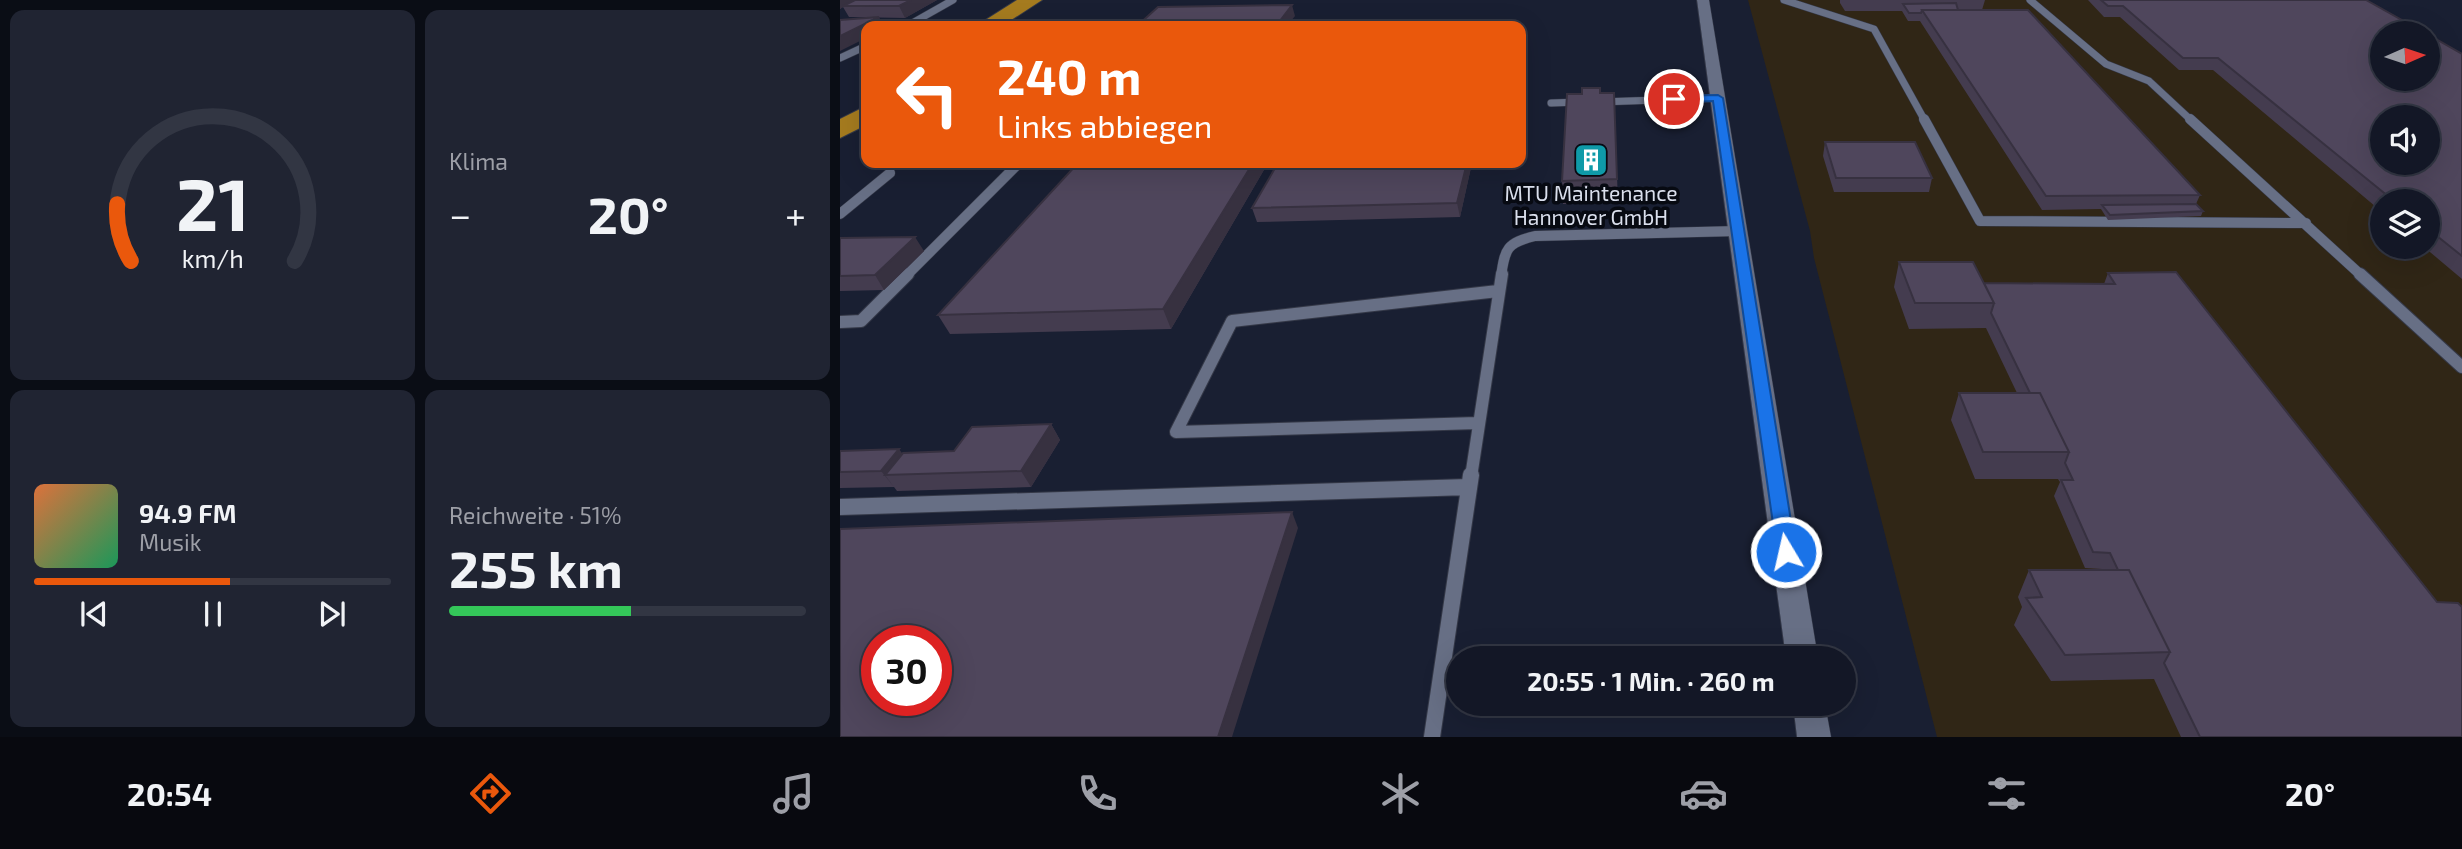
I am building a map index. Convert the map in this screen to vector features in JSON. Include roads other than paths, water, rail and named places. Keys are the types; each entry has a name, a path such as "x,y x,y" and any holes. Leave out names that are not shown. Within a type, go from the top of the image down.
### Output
{"highway":[{"path":"998,21 1041,2"},
{"path":"1020,21 1041,2"},
{"path":"840,111 861,99"},
{"path":"840,130 861,117"}],"street":[{"path":"1703,0 1800,646"},
{"path":"1811,716 1814,737"}],"lane":[{"path":"916,21 953,0"},
{"path":"1784,0 1874,29 1980,221 2306,223"},
{"path":"2030,0 2106,64 2149,81 2462,368"},
{"path":"840,58 861,48"},
{"path":"1551,103 1718,98"},
{"path":"840,322 861,321 1014,168"},
{"path":"840,214 890,173"},
{"path":"1432,737 1477,423 1505,251 1516,241 1535,236 1738,231"},
{"path":"1477,423 1176,432 1232,321 1498,291"},
{"path":"840,507 1468,488"}],"place":[{"name":"MTU Maintenance Hannover GmbH","path":"1591,160"}]}
